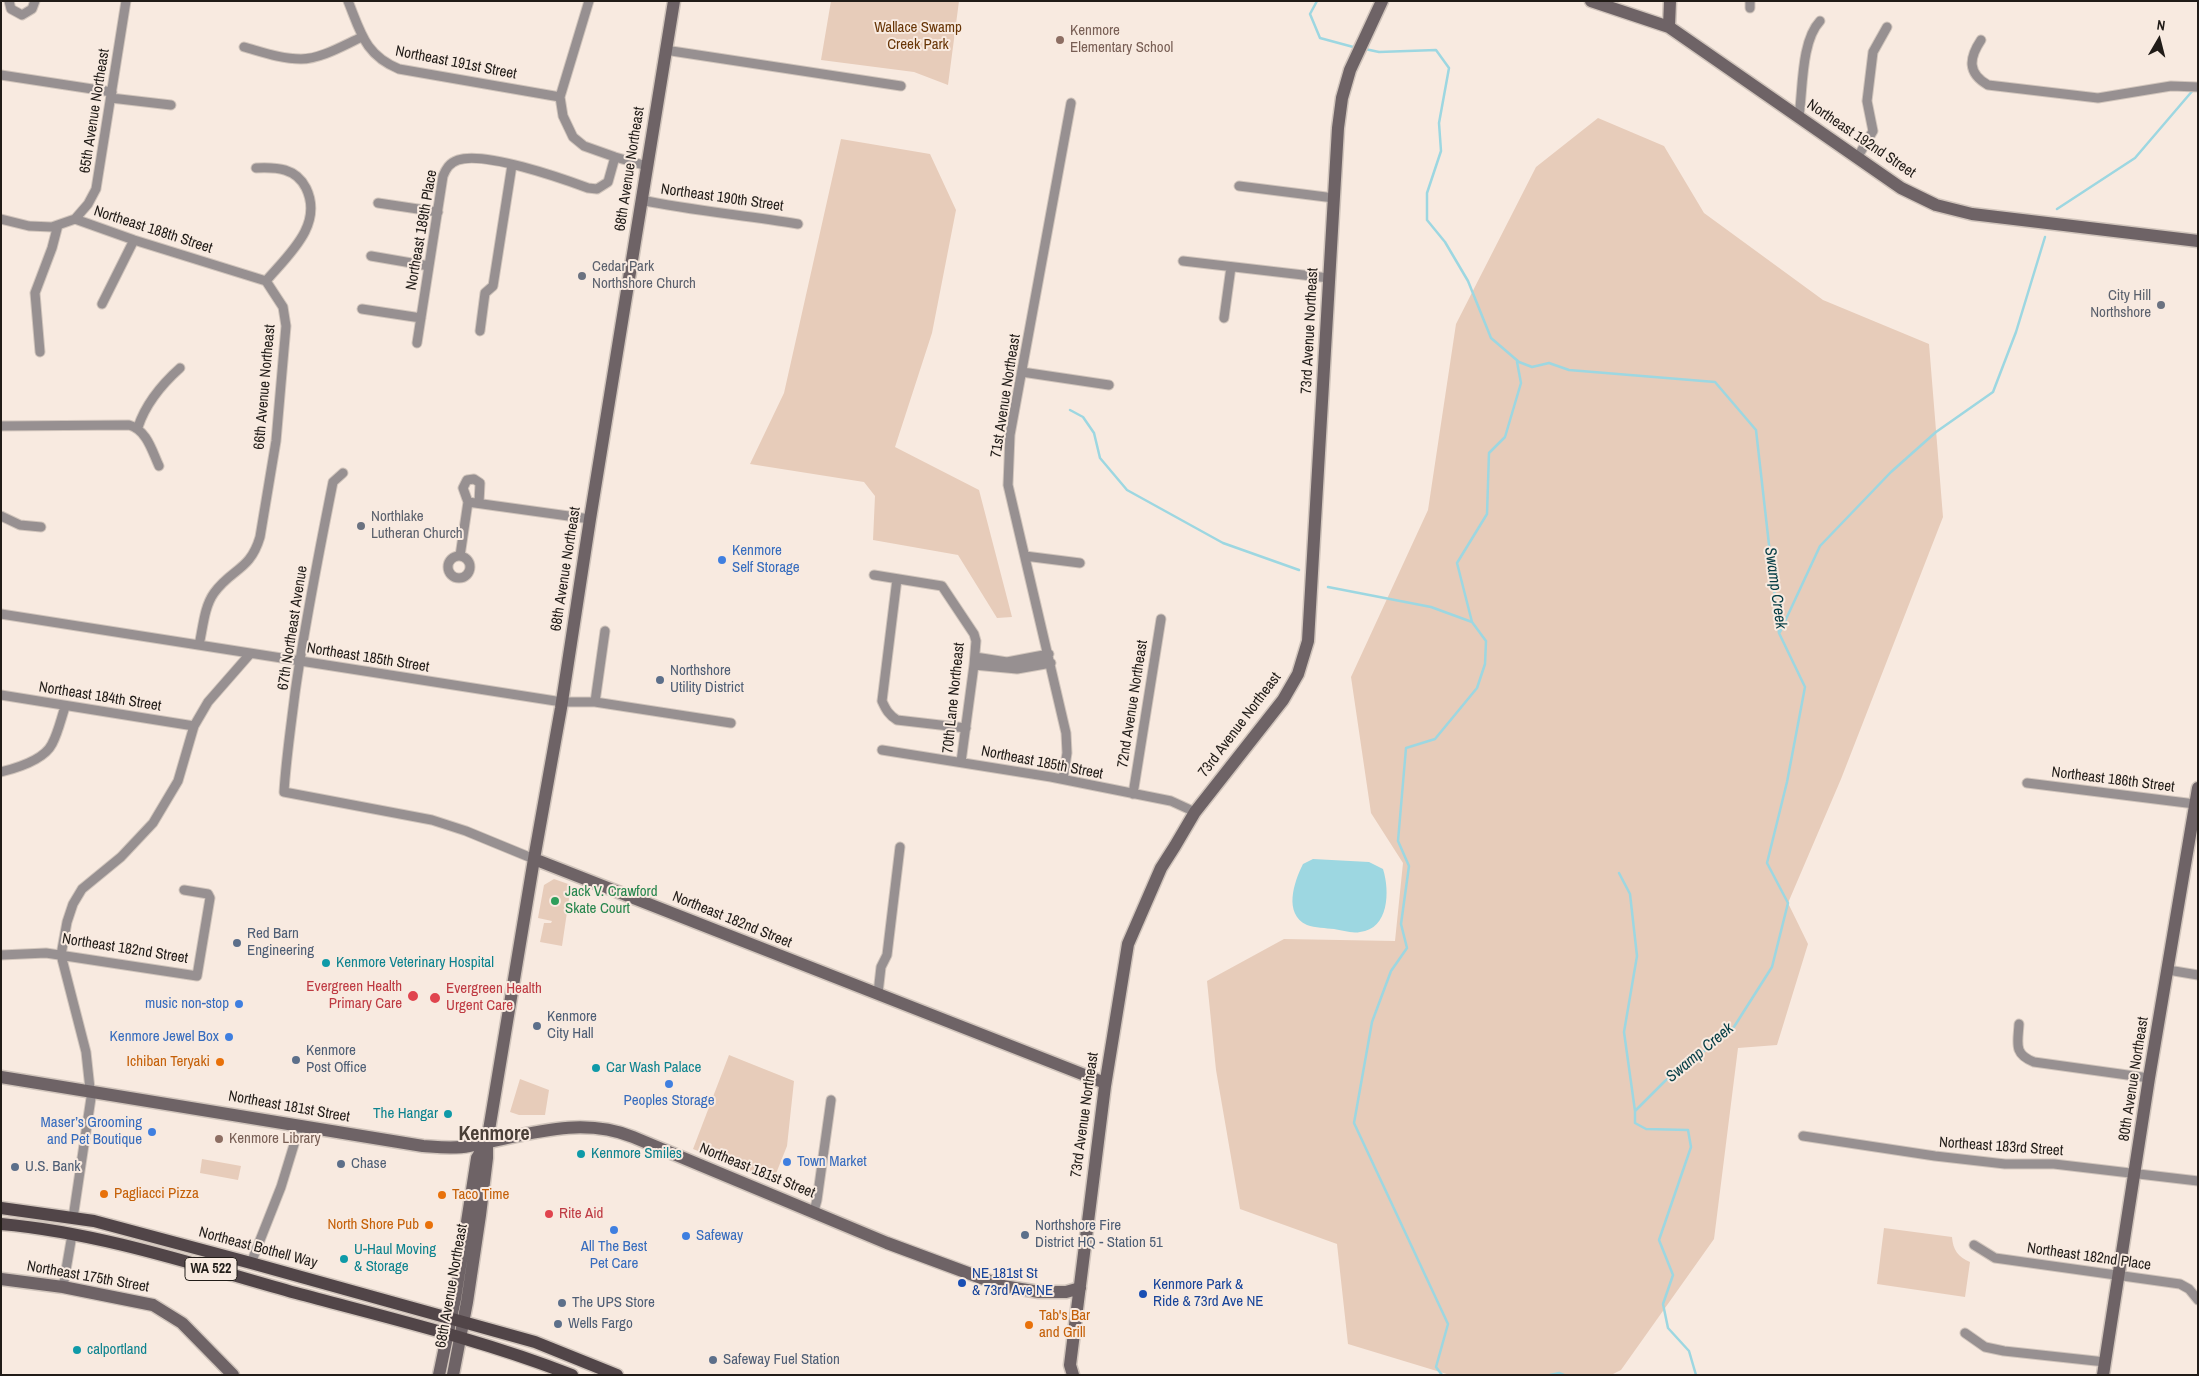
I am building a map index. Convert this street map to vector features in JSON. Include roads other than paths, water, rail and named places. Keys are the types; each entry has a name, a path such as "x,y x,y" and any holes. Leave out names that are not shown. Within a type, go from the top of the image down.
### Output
{"main road":[{"name":"Northeast Bothell Way","path":"1,1208 74,1218 115,1226 535,1342 616,1375"},
{"path":"1,1216 57,1222 74,1218"},
{"name":"WA 522","path":"1,1224 120,1244 447,1334 533,1359 572,1375"},
{"path":"120,1244 147,1243 232,1266 251,1263"}],"street":[{"path":"9,1 12,10 22,15 32,9 35,1"},
{"name":"65th Avenue Northeast","path":"75,219 88,204 96,189 126,1"},
{"name":"Northeast 191st Street","path":"348,1 362,37 379,59 399,69 560,97"},
{"path":"560,97 589,1"},
{"name":"68th Avenue Northeast","path":"453,1375 460,1338 457,1320 480,1215 487,1158 487,1142 492,1124 534,860 562,702 674,1"},
{"name":"73rd Avenue Northeast","path":"1069,1371 1105,1083 1128,944 1162,868 1195,812 1283,700 1298,674 1304,658 1312,612 1338,128 1342,98 1355,58 1382,1"},
{"name":"Northeast 192nd Street","path":"1591,1 1668,27 1901,188 1936,205 1972,214 2198,241"},
{"path":"1668,27 1670,1"},
{"path":"1799,116 1808,41 1813,29 1820,21"},
{"path":"1857,158 1873,131 1867,101 1873,52 1887,28"},
{"path":"244,47 283,57 303,59 321,54 362,37"},
{"path":"1981,40 1974,50 1972,64 1979,79 1988,85 2098,98 2171,86 2198,87"},
{"path":"665,50 901,86"},
{"path":"1,74 171,105"},
{"name":"Northeast 190th Street","path":"560,97 562,116 572,137 589,148 647,166"},
{"name":"71st Avenue Northeast","path":"1063,780 1067,753 1066,733 1008,485 1010,435 1071,103"},
{"name":"Northeast 189th Place","path":"417,343 443,176 449,164 458,160 472,158 532,169 588,188 597,189 608,182 614,157"},
{"path":"480,331 485,293 493,286 512,165"},
{"path":"256,168 278,167 293,172 303,183 311,198 312,215 306,231 266,281"},
{"path":"1240,186 1334,198"},
{"name":"Northeast 190th Street","path":"641,200 674,207 722,212 798,224"},
{"path":"378,203 438,212"},
{"name":"Northeast 188th Street","path":"1,219 29,226 52,227 75,219 134,240 266,281"},
{"path":"40,352 35,293 52,248 58,225"},
{"path":"102,304 134,240"},
{"path":"371,256 429,266"},
{"path":"1183,261 1329,278"},
{"path":"1224,318 1231,266"},
{"name":"66th Avenue Northeast","path":"199,645 208,604 214,592 247,564 256,550 260,537 276,441 286,326 283,307 266,281"},
{"path":"362,309 421,318"},
{"path":"138,427 143,412 164,382 180,368"},
{"path":"1022,372 1109,385"},
{"path":"1,426 122,424 138,427 143,433 159,466"},
{"name":"67th Northeast Avenue","path":"284,792 286,759 300,662 333,482 343,473"},
{"path":"460,556 468,502 463,492 463,485 467,480 474,479 480,483 479,503"},
{"path":"468,502 590,519"},
{"path":"1,516 20,525 41,527"},
{"path":"1025,556 1080,563"},
{"path":"874,575 897,579 882,701 887,712 898,720 966,728"},
{"name":"70th Lane Northeast","path":"897,579 942,586 974,634 976,641 975,661 961,762"},
{"name":"Northeast 185th Street","path":"1,614 562,702 595,702 731,723"},
{"name":"72nd Avenue Northeast","path":"1133,794 1161,619"},
{"path":"595,702 605,631"},
{"path":"74,1218 91,1098 86,1052 61,955 67,922 73,904 82,889 121,857 153,823 178,781 194,726 208,702 250,654"},
{"path":"975,661 1017,669 1050,659"},
{"name":"Northeast 184th Street","path":"1,695 65,707 194,726"},
{"path":"1,772 37,758 52,746 65,707"},
{"name":"Northeast 185th Street","path":"882,750 1063,780 1171,801 1195,812"},
{"name":"Northeast 186th Street","path":"2027,782 2195,804"},
{"name":"80th Avenue Northeast","path":"2104,1368 2149,1078 2198,788"},
{"name":"Northeast 182nd Street","path":"284,792 432,820 466,831 534,860 1105,1083"},
{"path":"878,993 881,967 887,955 900,847"},
{"name":"Northeast 182nd Street","path":"1,955 36,952 197,976 210,898 208,894 184,890"},
{"path":"2168,970 2198,974"},
{"path":"2019,1024 2019,1054 2024,1058 2034,1062 2149,1078"},
{"name":"Northeast 181st Street","path":"1,1077 90,1090 423,1146 468,1147 573,1127 603,1128 624,1134 887,1243 1003,1286 1040,1292 1066,1292 1080,1288"},
{"path":"814,1212 831,1100"},
{"path":"251,1263 281,1187 300,1125"},
{"name":"Northeast 183rd Street","path":"1803,1136 1935,1156 2005,1164 2054,1164 2198,1182"},
{"path":"63,1287 72,1235"},
{"name":"Northeast 182nd Place","path":"1974,1245 1995,1258 2180,1284 2189,1289 2198,1300"},
{"name":"Northeast 175th Street","path":"1,1279 63,1287 153,1305 182,1324 233,1375"},
{"name":"68th Avenue Northeast","path":"439,1375 447,1334 457,1320"},
{"path":"1965,1333 1985,1347 2104,1368"}],"water":[{"path":"1313,859 1369,862 1383,869 1386,888 1385,908 1377,924 1370,929 1354,933 1310,926 1300,920 1293,906 1294,888 1303,864"}],"waterway":[{"name":"Swamp Creek","path":"1317,1 1310,14 1320,38 1357,48"},
{"name":"Swamp Creek","path":"1365,49 1379,52 1436,50 1449,68 1439,123 1441,151 1427,193 1427,220 1445,242 1468,281 1491,338 1519,362 1532,367 1549,363 1569,370 1715,382 1756,430 1779,633 1805,687 1787,782 1767,863 1788,903 1772,967 1732,1030 1665,1081 1635,1111 1635,1123 1646,1129 1688,1130 1691,1147 1659,1240 1673,1275 1663,1304 1668,1328 1689,1351 1696,1375"},
{"path":"2057,209 2135,158 2194,89"},
{"path":"1780,632 1820,546 1891,472 1936,432 1993,392 2016,332 2045,237"},
{"path":"1472,622 1457,563 1487,514 1489,453 1505,437 1521,383 1517,362"},
{"path":"1070,410 1083,417 1094,433 1100,458 1127,490 1223,543 1299,570"},
{"path":"1328,587 1431,607 1472,622 1486,641 1485,664 1477,688 1435,739 1406,748 1398,841 1409,866 1401,924 1407,948 1391,971 1372,1022 1354,1123 1448,1324 1436,1367 1442,1375"},
{"path":"1619,873 1630,894 1637,956 1624,1032 1635,1111"},
{"path":"1550,1375 1559,1373 1564,1375"}],"place":[{"name":"Kenmore Elementary School","path":"1060,40"},
{"name":"Cedar Park Northshore Church","path":"582,276"},
{"name":"City Hill Northshore","path":"2161,305"},
{"name":"Northlake Lutheran Church","path":"361,526"},
{"name":"Kenmore Self Storage","path":"722,560"},
{"name":"Northshore Utility District","path":"660,680"},
{"name":"Jack V. Crawford Skate Court","path":"555,901"},
{"name":"Red Barn Engineering","path":"237,943"},
{"name":"Kenmore Veterinary Hospital","path":"326,963"},
{"name":"Evergreen Health Primary Care","path":"413,996"},
{"name":"Evergreen Health Urgent Care","path":"435,998"},
{"name":"music non-stop","path":"239,1004"},
{"name":"Kenmore City Hall","path":"537,1026"},
{"name":"Kenmore Jewel Box","path":"229,1037"},
{"name":"Kenmore Post Office","path":"296,1060"},
{"name":"Ichiban Teryaki","path":"220,1062"},
{"name":"Car Wash Palace","path":"596,1068"},
{"name":"Peoples Storage","path":"669,1084"},
{"name":"The Hangar","path":"448,1114"},
{"name":"Maser’s Grooming and Pet Boutique","path":"152,1132"},
{"name":"Kenmore Library","path":"219,1139"},
{"name":"Kenmore Smiles","path":"581,1154"},
{"name":"Town Market","path":"787,1162"},
{"name":"Chase","path":"341,1164"},
{"name":"U.S. Bank","path":"15,1167"},
{"name":"Pagliacci Pizza","path":"104,1194"},
{"name":"Taco Time","path":"442,1195"},
{"name":"Rite Aid","path":"549,1214"},
{"name":"North Shore Pub","path":"429,1225"},
{"name":"All The Best Pet Care","path":"614,1230"},
{"name":"Northshore Fire District HQ - Station 51","path":"1025,1235"},
{"name":"Safeway","path":"686,1236"},
{"name":"U-Haul Moving & Storage","path":"344,1259"},
{"name":"NE 181st St & 73rd Ave NE","path":"962,1283"},
{"name":"Kenmore Park & Ride & 73rd Ave NE","path":"1143,1294"},
{"name":"The UPS Store","path":"562,1303"},
{"name":"Wells Fargo","path":"558,1324"},
{"name":"Tab's Bar and Grill","path":"1029,1325"},
{"name":"calportland","path":"77,1350"},
{"name":"Safeway Fuel Station","path":"713,1360"}],"district":[{"name":"Kenmore","path":"494,1135"}],"park label":[{"name":"Wallace Swamp Creek Park","path":"918,36"}]}
